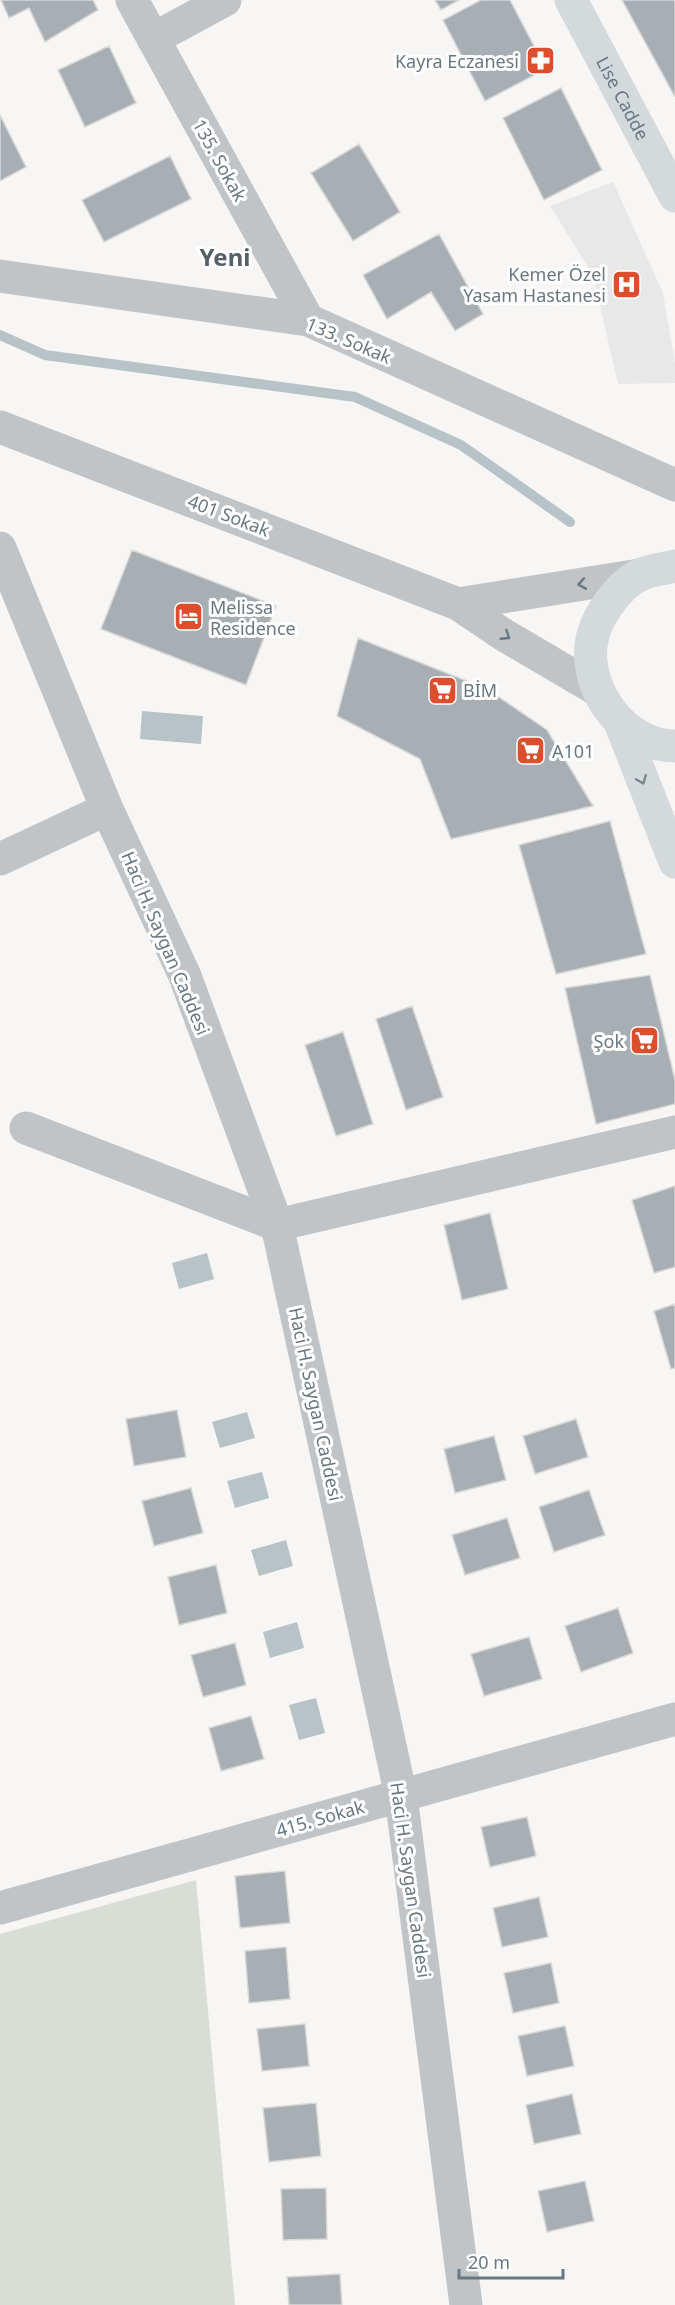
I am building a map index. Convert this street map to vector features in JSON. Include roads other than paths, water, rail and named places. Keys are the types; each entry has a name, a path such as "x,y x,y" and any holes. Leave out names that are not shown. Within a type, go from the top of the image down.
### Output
{"main road":[{"name":"Lise Cadde","path":"571,0 675,196"},
{"path":"675,566 640,575 606,604 591,645 596,688 621,725 675,862"},
{"path":"621,725 660,746 675,746"}],"street":[{"name":"135. Sokak","path":"132,0 308,320"},
{"path":"153,39 225,0"},
{"name":"133. Sokak","path":"0,276 308,320 675,485"},
{"name":"401 Sokak","path":"0,427 458,604 504,635 596,688"},
{"name":"Haci H. Saygan Caddesi","path":"0,548 107,809 185,976 278,1225 401,1796 466,2305"},
{"path":"458,604 640,575"},
{"path":"0,859 107,809"},
{"path":"26,1128 278,1225 675,1131"},
{"name":"415. Sokak","path":"0,1908 675,1719"}],"waterway":[{"path":"0,335 45,355 355,397 461,445 570,522"}],"place":[{"name":"Kayra Eczanesi","path":"540,61"},
{"name":"Kemer Özel Yasam Hastanesi","path":"627,284"},
{"name":"Melissa Residence","path":"189,617"},
{"name":"BİM","path":"442,690"},
{"name":"A101","path":"531,751"},
{"name":"Şok","path":"645,1041"}],"district":[{"name":"Yeni","path":"225,256"}]}
